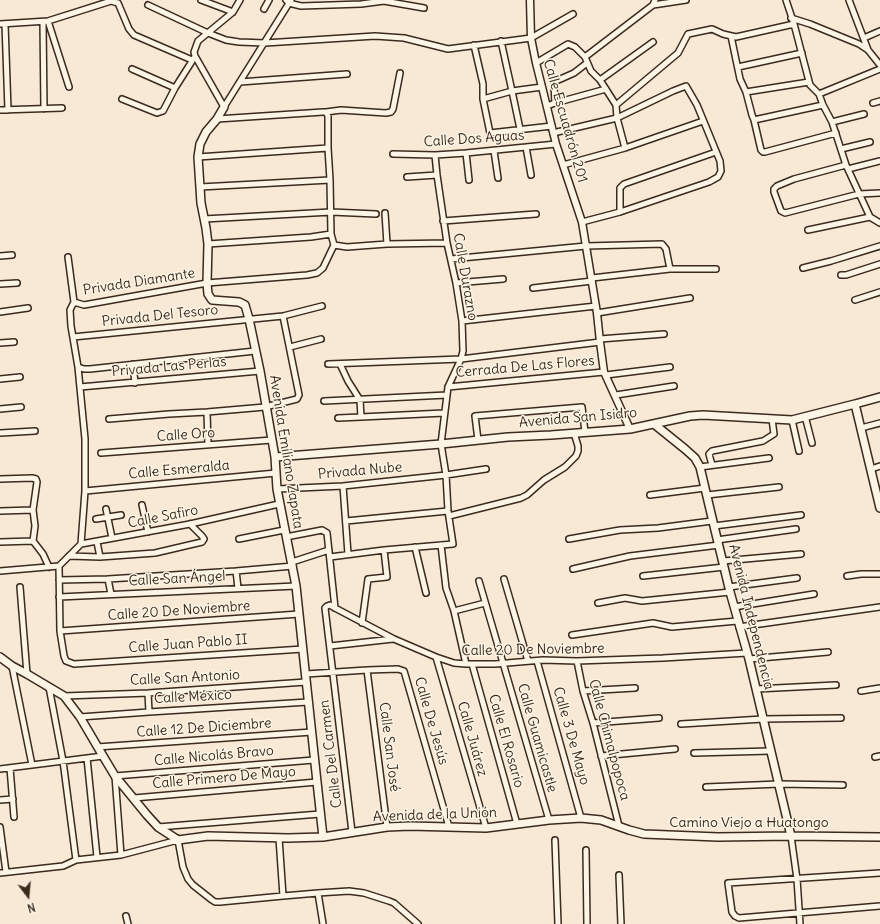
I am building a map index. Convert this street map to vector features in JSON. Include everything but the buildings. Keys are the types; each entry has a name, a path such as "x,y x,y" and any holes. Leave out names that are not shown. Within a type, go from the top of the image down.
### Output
{"main road":[{"name":"Avenida Emiliano Zapata","path":"224,107 217,119 206,132 200,144 198,157 201,203 208,244 208,294 212,300 239,302 245,305 256,351 272,440 276,473 276,489 296,586 323,837"},
{"name":"Avenida San Isidro","path":"274,456 630,429 690,416 703,415 792,420 880,397"},
{"path":"854,404 880,508"},
{"name":"Avenida Independencia","path":"654,424 674,439 699,463 729,589 748,656 791,836"},
{"path":"0,657 12,666 64,696 80,717 116,776 147,816 158,827 178,840"},
{"name":"Avenida de la Unión","path":"178,840 208,836 280,838 323,837 387,827 410,826 486,828 549,820 581,818 601,820 619,826"},
{"name":"Camino Viejo a Huatongo","path":"619,826 644,834 718,837 880,837"}],"street":[{"path":"201,0 234,12"},
{"path":"240,0 234,12 198,41 194,52 194,58 224,107 265,43 289,1 301,6 361,4 385,0 424,8"},
{"path":"264,9 268,0"},
{"name":"Calle Escuadrón 201","path":"531,0 531,38 556,144 582,222 605,373 630,429"},
{"path":"585,57 654,3 686,0"},
{"path":"786,0 810,85 819,94 832,122 847,167 870,217 880,223"},
{"path":"849,0 868,50"},
{"path":"8,110 3,24 45,21 111,1 118,3 129,29 134,35 194,58"},
{"path":"148,5 208,33 226,40 239,42 265,43 375,36 404,38 448,49 531,38 573,14"},
{"path":"791,18 859,44 868,50 880,65"},
{"path":"45,21 69,87"},
{"path":"44,109 45,21"},
{"path":"616,105 678,53 688,34 712,29 723,34 736,37 794,24"},
{"path":"864,38 880,31"},
{"path":"731,36 740,79 746,92 761,150 765,152 836,133"},
{"path":"500,41 520,129"},
{"path":"600,80 653,42"},
{"path":"536,63 568,44 575,47 585,57 591,71 600,80 616,105 617,118 625,148"},
{"path":"474,45 483,84 483,99 490,133 552,126"},
{"path":"738,67 802,53"},
{"path":"122,99 156,113 163,110 194,58"},
{"path":"555,103 554,85 556,81 574,73 587,63"},
{"path":"132,69 175,88"},
{"path":"819,94 880,69"},
{"path":"217,119 341,110 391,112 394,109 400,73"},
{"path":"240,82 347,74"},
{"path":"746,92 809,82"},
{"path":"553,133 617,118 686,86 697,105 720,161 721,171 718,176 709,182 620,212 582,222"},
{"path":"483,99 512,91 542,87"},
{"path":"547,106 606,89"},
{"path":"873,103 880,101"},
{"path":"754,120 823,105"},
{"path":"0,110 62,108"},
{"path":"326,112 328,116 331,234 334,245 347,247 387,244 447,243"},
{"path":"832,122 864,114"},
{"path":"563,165 625,148 703,121"},
{"path":"841,149 870,142"},
{"name":"Calle Dos Aguas","path":"393,154 435,155 494,151 556,144"},
{"path":"526,147 532,175"},
{"path":"198,157 328,148"},
{"path":"494,151 498,178"},
{"path":"620,212 620,188 624,184 716,152"},
{"path":"466,153 469,180"},
{"name":"Calle Durazno","path":"435,155 443,220 462,321 463,352 448,387 444,413 441,444 446,475 453,544 441,545"},
{"path":"880,161 794,179 777,186 774,189 781,211 785,213 859,194 880,193"},
{"path":"407,177 437,175"},
{"path":"200,187 330,180"},
{"path":"204,219 331,212 376,214"},
{"path":"385,213 387,244"},
{"path":"443,220 536,214"},
{"path":"808,230 870,217"},
{"path":"208,244 331,234"},
{"path":"451,259 586,246 662,244 666,249 670,269"},
{"name":"Privada Diamante","path":"68,257 74,302 84,305 207,283 317,273 323,268 334,245"},
{"path":"803,268 880,246"},
{"path":"0,256 12,255"},
{"path":"841,275 846,275 880,264"},
{"path":"533,288 670,269 716,269"},
{"path":"456,283 503,279"},
{"path":"0,284 17,284"},
{"path":"855,300 880,292"},
{"path":"597,313 690,298"},
{"path":"0,571 59,566 81,544 85,491 86,439 78,366 71,326 70,310 74,302"},
{"name":"Privada Del Tesoro","path":"73,337 283,316 322,306"},
{"path":"462,321 596,306"},
{"path":"0,312 28,308"},
{"path":"109,419 265,407 297,399 299,395 283,316"},
{"path":"328,364 460,359 600,340 664,334"},
{"path":"290,347 321,339"},
{"path":"0,343 14,342"},
{"path":"78,366 84,369 90,369 256,351"},
{"path":"133,364 135,383"},
{"path":"340,364 348,381 360,400 362,417"},
{"name":"Cerrada De Las Flores","path":"448,387 670,367"},
{"name":"Privada Las Perlas","path":"80,387 260,371"},
{"path":"0,379 20,377"},
{"path":"616,395 674,386"},
{"path":"324,401 447,396"},
{"path":"0,409 21,407"},
{"path":"478,440 475,416 582,407 585,432"},
{"path":"207,412 208,445"},
{"path":"338,418 444,413"},
{"path":"805,416 812,443"},
{"path":"712,465 709,454 712,451 763,441 774,434 772,419"},
{"path":"792,420 799,450"},
{"path":"861,428 880,423"},
{"path":"0,433 35,431"},
{"path":"346,521 449,514 521,498 527,495 544,480 565,467 576,456 578,446 574,433"},
{"name":"Calle Oro","path":"102,453 272,440"},
{"path":"700,467 769,458"},
{"path":"871,469 880,466"},
{"name":"Privada Nube","path":"276,489 343,486 446,475 486,469"},
{"name":"Calle Esmeralda","path":"85,491 276,473"},
{"path":"0,479 36,479 33,510 35,526 33,540 43,554 49,567"},
{"path":"343,486 348,554"},
{"path":"650,495 779,487"},
{"name":"Calle Safiro","path":"81,544 190,524 280,504"},
{"path":"142,505 148,532"},
{"path":"106,508 112,538"},
{"path":"0,511 33,510"},
{"path":"96,519 121,515"},
{"path":"569,538 620,530 713,524 801,515"},
{"path":"69,556 100,557 155,553 202,542 204,539 190,524"},
{"path":"573,569 630,556 718,543 796,529"},
{"path":"239,540 285,533 322,530 327,533 335,608"},
{"path":"0,542 33,540"},
{"path":"97,542 100,557"},
{"path":"330,557 441,545 446,588 454,611 466,664"},
{"path":"416,547 426,593"},
{"path":"59,580 108,579 236,571 292,564 329,550"},
{"path":"362,623 368,579 387,577 384,550"},
{"path":"643,576 801,554"},
{"path":"59,566 60,631"},
{"path":"236,571 238,588"},
{"path":"847,576 880,574"},
{"path":"598,603 625,598 642,601 797,578"},
{"path":"108,579 111,594"},
{"path":"504,579 528,661"},
{"path":"479,581 503,663"},
{"name":"Calle San Ángel","path":"59,597 296,586"},
{"path":"20,587 27,674"},
{"path":"734,607 814,594"},
{"path":"454,611 485,603"},
{"path":"335,608 330,605 325,608 330,646 394,639"},
{"path":"572,635 653,623 672,627 738,624 880,607"},
{"name":"Calle 20 De Noviembre","path":"335,608 394,639 454,663 472,664 537,660 577,661 748,656 828,652"},
{"name":"Calle 20 De Noviembre","path":"60,631 299,614"},
{"name":"Calle Juan Pablo II","path":"60,631 66,661 74,664 303,649"},
{"name":"Calle Del Carmen","path":"330,646 352,832"},
{"name":"Calle Juárez","path":"436,657 486,828"},
{"name":"Calle 3 De Mayo","path":"537,660 581,818"},
{"name":"Calle Chimalpopoca","path":"577,661 583,691 593,723 619,826"},
{"name":"Calle Guamicastle","path":"503,663 549,820"},
{"name":"Calle El Rosario","path":"472,664 518,824"},
{"path":"12,666 32,765"},
{"name":"Calle De Jesús","path":"306,674 398,669 404,671 449,827"},
{"name":"Calle San José","path":"367,670 387,827"},
{"name":"Calle San Antonio","path":"64,696 306,682"},
{"path":"756,689 836,686"},
{"path":"49,687 63,761 76,860"},
{"path":"583,691 635,688"},
{"path":"861,691 880,688"},
{"path":"148,692 149,712"},
{"name":"Calle México","path":"80,717 308,702"},
{"path":"593,723 659,718"},
{"path":"681,724 763,719 841,718"},
{"name":"Calle 12 De Diciembre","path":"97,747 312,732"},
{"path":"601,756 675,749"},
{"path":"694,753 771,751"},
{"path":"0,769 103,756"},
{"path":"87,758 98,857"},
{"name":"Calle Nicolás Bravo","path":"116,776 314,760"},
{"path":"10,768 14,817"},
{"path":"116,776 121,855"},
{"name":"Calle Primero De Mayo","path":"134,798 317,782"},
{"path":"706,787 778,784 842,785"},
{"path":"0,800 13,799"},
{"path":"158,827 320,814"},
{"path":"0,827 6,872"},
{"path":"791,836 800,924"},
{"path":"280,838 283,896"},
{"path":"0,873 63,866 76,860 121,855 178,840 183,867 188,879 193,885 215,902 349,891 364,893 389,901 418,924"},
{"path":"555,840 558,924"},
{"path":"586,850 587,924"},
{"path":"880,873 728,883 732,912 734,916 739,918 880,906"},
{"path":"618,875 621,924"},
{"path":"318,893 323,924"},
{"path":"126,916 128,924"}]}
